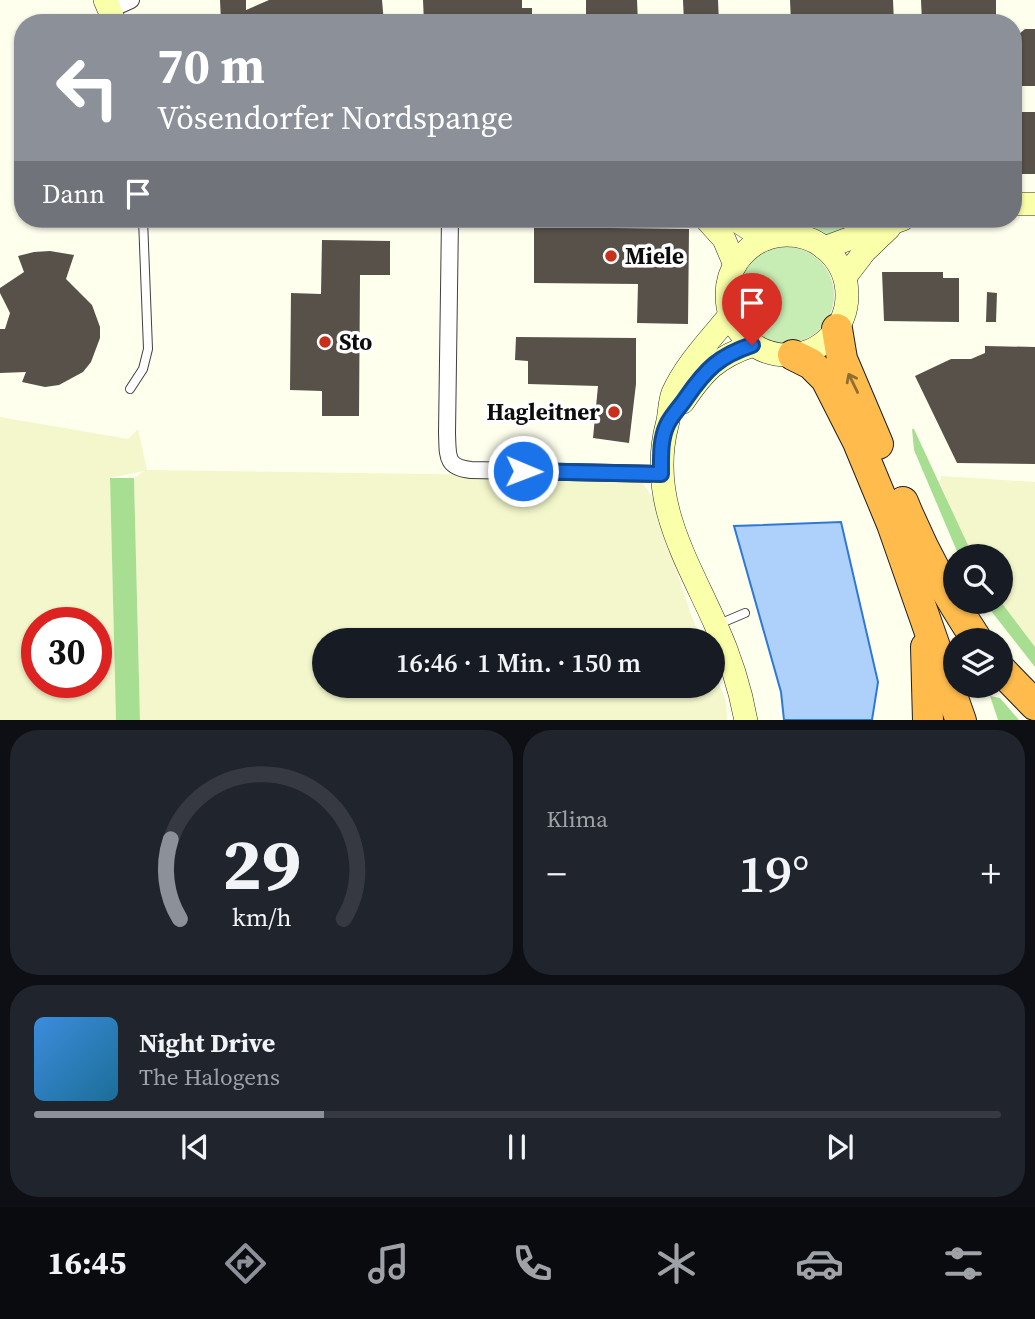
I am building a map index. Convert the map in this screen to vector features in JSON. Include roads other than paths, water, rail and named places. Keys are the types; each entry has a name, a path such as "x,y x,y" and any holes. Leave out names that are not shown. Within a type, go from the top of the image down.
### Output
{"highway":[{"path":"837,329 842,359 911,522 948,628"},
{"path":"793,355 821,373 832,390 877,489 917,592 961,720"},
{"path":"911,522 957,611 969,628"},
{"path":"917,592 926,648 928,720"},
{"path":"1013,682 1035,705"},
{"path":"973,698 981,720"}],"main road":[{"path":"714,228 724,239 735,265"},
{"path":"748,228 765,239"},
{"path":"824,248 879,228"},
{"path":"845,277 853,264 891,228"},
{"path":"785,235 806,238 824,248 837,261 845,277 845,311 837,329 823,343 808,351 793,355 771,353 752,345 738,331 730,315 726,297 729,278 735,265 751,247 765,239 785,235"},
{"path":"730,315 684,373 672,396 661,452 661,474 667,509 675,534 716,626 732,669 746,720"},
{"path":"667,424 697,381 715,362 725,355 752,345"}],"street":[{"path":"110,11 131,0"},
{"path":"450,228 449,458 458,469 661,474"}],"lane":[{"path":"130,389 143,369 148,349 143,228"},
{"path":"716,626 745,613"}],"water":[{"path":"841,522 878,682 872,720 784,720 781,692 734,526"}],"place":[{"name":"Miele","path":"611,256"},
{"name":"Sto","path":"325,342"},
{"name":"Hagleitner","path":"614,412"}]}
